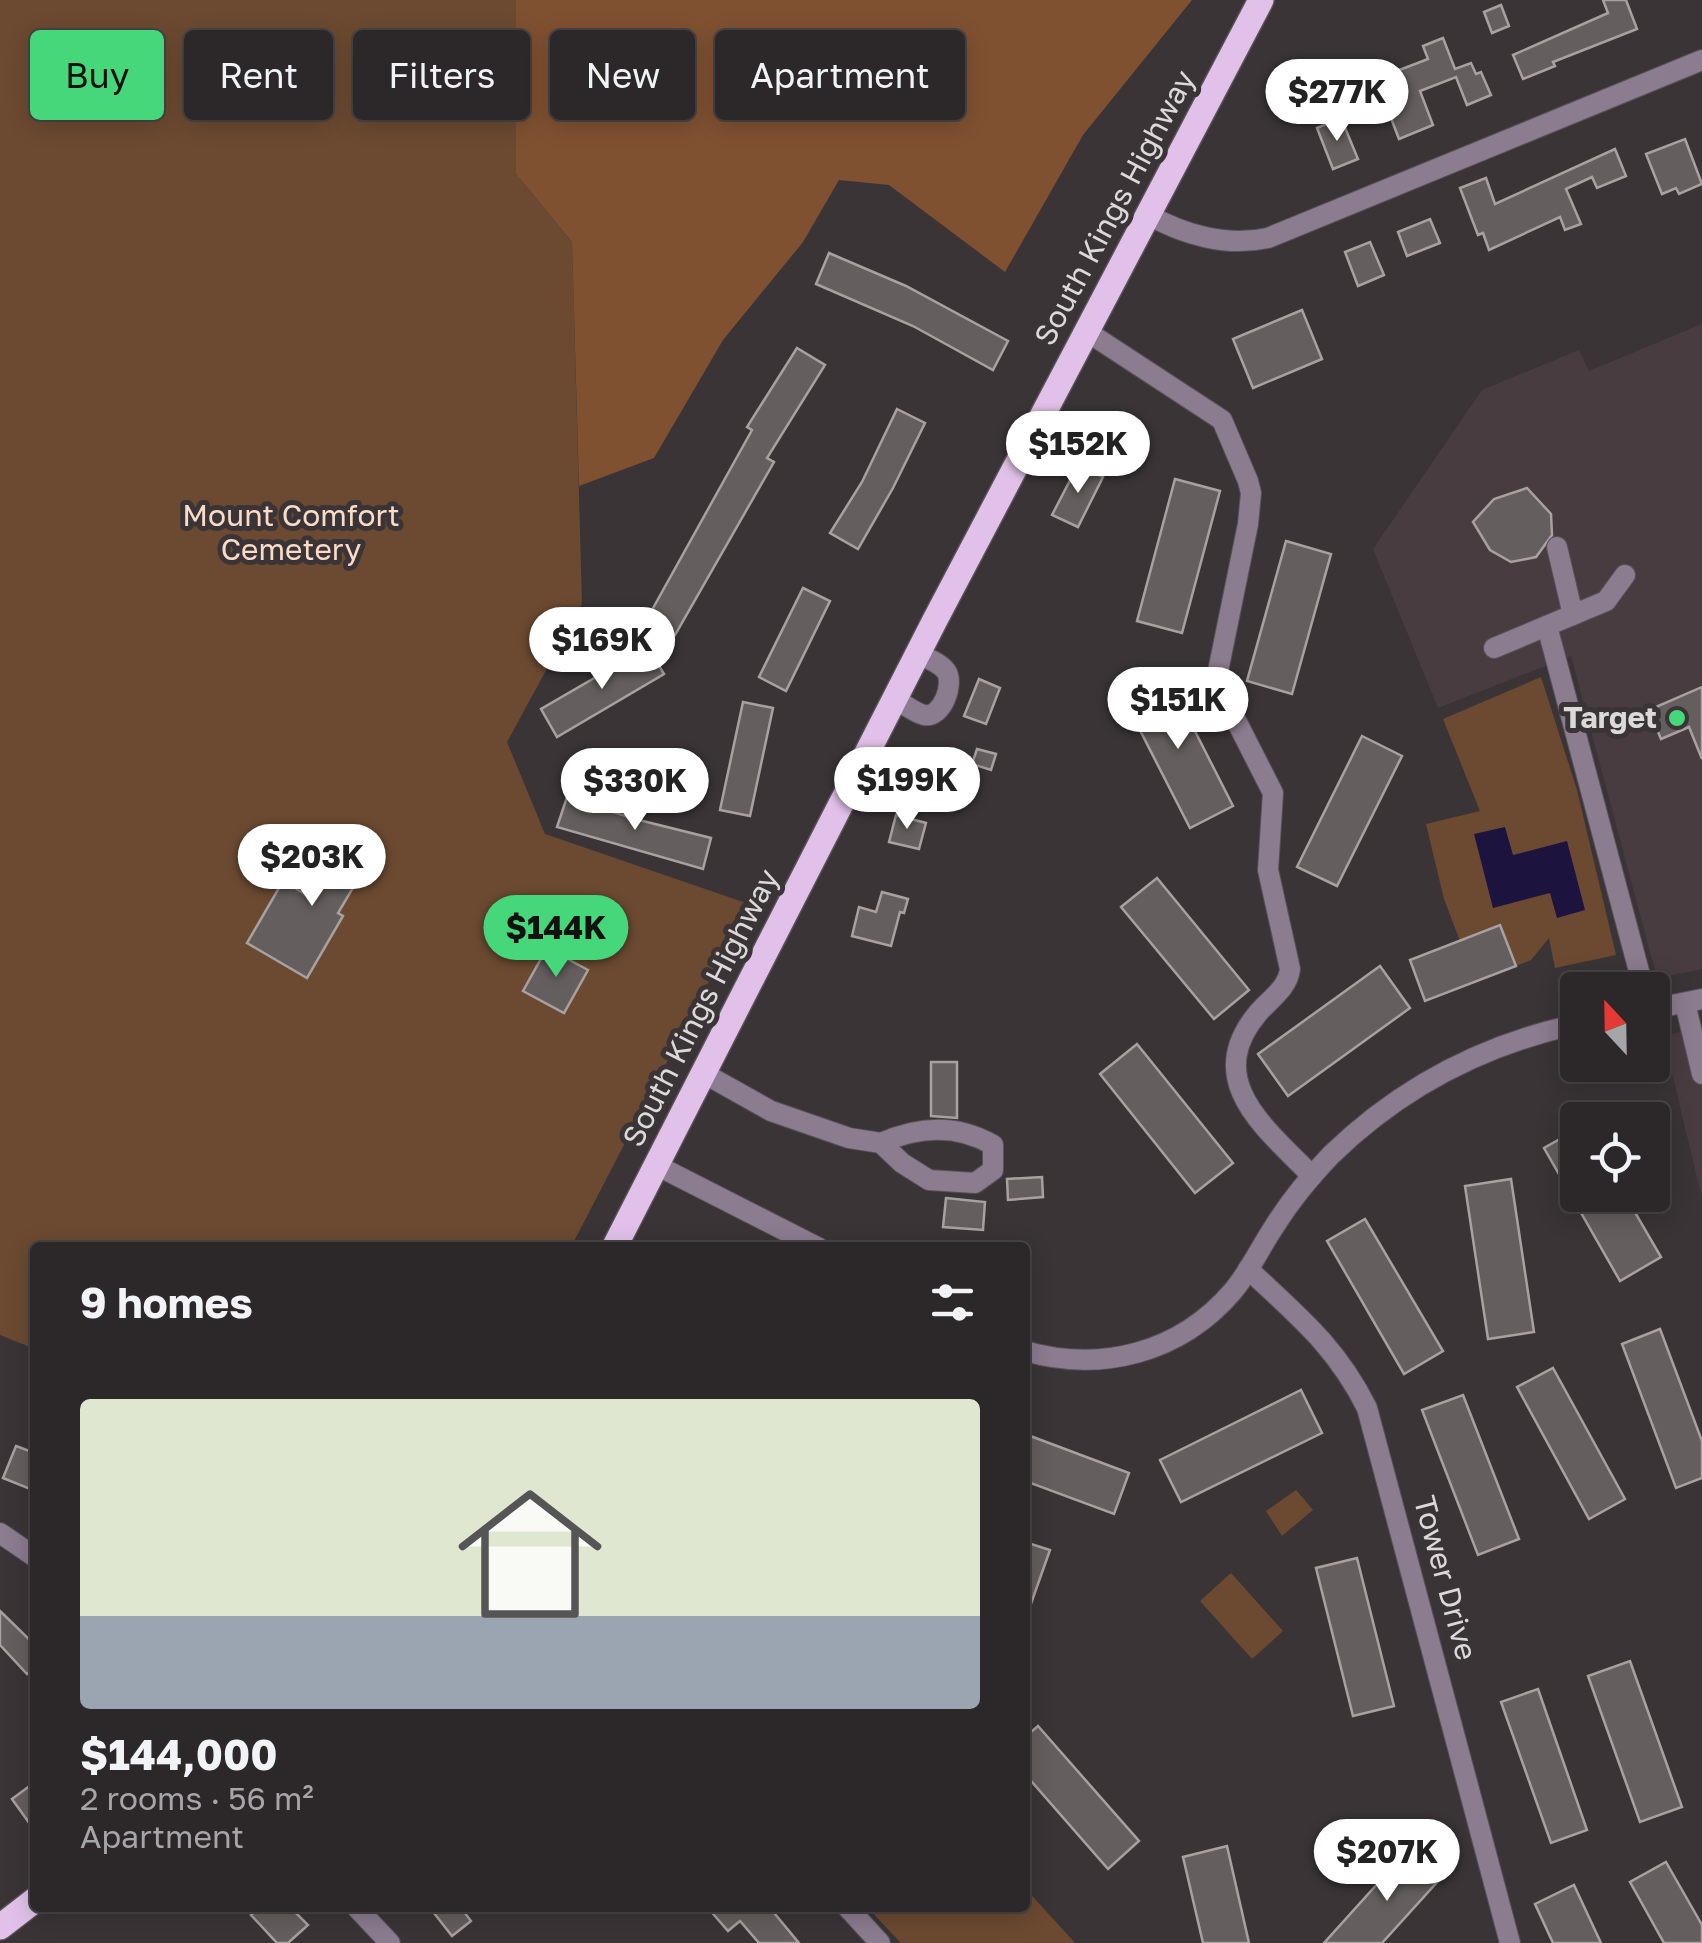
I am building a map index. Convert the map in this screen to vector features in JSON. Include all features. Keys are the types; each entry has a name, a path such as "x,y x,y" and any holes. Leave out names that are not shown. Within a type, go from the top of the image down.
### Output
{"main road":[{"name":"South Kings Highway","path":"617,1242 918,654 1261,0"},
{"path":"0,1926 30,1904"}],"street":[{"path":"1148,215 1170,227 1214,239 1268,238 1702,60"},
{"path":"1086,331 1222,420 1248,481 1248,524 1216,681 1273,793 1268,870 1290,969 1285,984 1250,1025 1234,1072 1239,1090 1258,1120 1312,1176"},
{"path":"1557,547 1573,615"},
{"path":"1494,648 1606,601 1625,575"},
{"path":"1547,626 1639,972"},
{"path":"895,699 923,715 938,710 948,690 948,673 918,654"},
{"path":"1693,1001 1702,1074"},
{"path":"1030,1353 1093,1361 1148,1350 1195,1326 1233,1291 1274,1225 1312,1176 1364,1125 1429,1080 1499,1046 1560,1029"},
{"path":"705,1074 772,1110 849,1138 881,1143 928,1129 975,1134 993,1146 993,1170 975,1182 929,1180 902,1163 881,1143"},
{"path":"658,1166 807,1242"},
{"name":"Tower Drive","path":"1248,1269 1325,1342 1349,1372 1368,1408 1510,1943"},
{"path":"0,1534 30,1555"},
{"path":"361,1912 390,1943"},
{"path":"852,1912 880,1943"}],"shaded area":[{"path":"516,0 1192,0 1083,135 1005,272 889,185 839,180 803,242 723,340 654,458 579,486 572,242 516,174 516,120 530,120 530,30 516,30"},
{"path":"1702,324 1702,969 1670,975 1670,972 1655,972 1571,656 1438,708 1373,549 1482,390 1579,350 1589,371"},
{"path":"1505,827 1513,855 1567,841 1585,910 1557,918 1550,893 1493,908 1474,834"},
{"path":"1702,1027 1702,1198 1670,1065 1670,1034"}],"green space":[{"name":"Mount Comfort Cemetery","path":"0,0 516,0 516,30 353,30 353,120 516,120 516,174 572,242 582,604 507,742 545,834 749,904 574,1242 30,1242 30,1347 0,1335"},
{"path":"1541,677 1577,790 1616,955 1555,968 1549,938 1531,960 1516,966 1500,926 1460,941 1444,899 1426,824 1480,811 1443,719"},
{"path":"1296,1490 1313,1510 1282,1536 1266,1511"},
{"path":"1231,1573 1283,1631 1252,1659 1200,1601"},
{"path":"1030,1894 1075,1943 901,1943 872,1912 1030,1912"}],"building":[{"path":"1603,0 1626,0 1637,29 1553,62 1555,66 1523,79 1513,55 1608,13"},
{"path":"1501,5 1509,26 1492,33 1484,12"},
{"path":"1443,38 1455,69 1471,63 1476,74 1481,72 1491,95 1467,105 1456,77 1420,91 1433,125 1399,139 1376,79 1428,59 1423,46"},
{"path":"1341,118 1358,159 1333,169 1317,128"},
{"path":"1685,139 1702,184 1679,194 1676,188 1662,194 1646,154"},
{"path":"1615,149 1626,176 1597,188 1592,177 1566,189 1581,224 1565,230 1560,217 1489,250 1483,233 1478,235 1460,188 1486,178 1495,204"},
{"path":"1430,219 1440,243 1407,256 1398,232"},
{"path":"1370,242 1384,275 1358,286 1345,252"},
{"path":"829,253 906,286 1008,341 993,370 913,326 816,284"},
{"path":"1302,310 1322,359 1253,388 1233,339"},
{"path":"797,348 825,365 767,458 774,462 675,635 647,619 752,430 747,427"},
{"path":"897,409 925,423 858,549 830,533 862,482"},
{"path":"1078,465 1103,477 1078,527 1052,515"},
{"path":"1175,479 1220,491 1182,633 1137,621"},
{"path":"1527,488 1551,514 1552,535 1536,557 1511,562 1490,550 1473,522 1494,499"},
{"path":"1286,541 1331,554 1292,694 1247,681"},
{"path":"803,588 830,601 786,691 759,677"},
{"path":"648,647 664,674 557,737 541,709"},
{"path":"1167,676 1233,806 1190,828 1124,699"},
{"path":"979,679 1000,688 986,724 964,716"},
{"name":"Target","path":"1702,687 1702,759 1689,727 1661,739 1649,710"},
{"path":"743,702 773,708 750,816 720,810"},
{"path":"1362,736 1402,756 1337,886 1297,867"},
{"path":"977,749 996,754 991,770 972,764"},
{"path":"567,797 711,838 703,869 557,827"},
{"path":"896,815 926,823 919,849 889,842"},
{"path":"352,826 380,842 338,913 343,916 307,978 247,943 283,881 310,897"},
{"path":"1157,878 1249,990 1214,1019 1121,907"},
{"path":"882,892 908,899 904,913 900,912 891,946 852,936 859,907 876,912"},
{"path":"1500,925 1516,966 1425,1001 1410,960"},
{"path":"547,948 588,970 564,1013 523,991"},
{"path":"1380,966 1410,1008 1288,1096 1258,1054"},
{"path":"1137,1044 1233,1163 1195,1193 1100,1074"},
{"path":"931,1062 957,1062 957,1118 931,1116"},
{"path":"1560,1139 1560,1176 1544,1148"},
{"path":"1042,1177 1043,1197 1008,1200 1007,1179"},
{"path":"1511,1179 1534,1332 1488,1339 1465,1186"},
{"path":"946,1198 985,1202 983,1230 943,1227"},
{"path":"1581,1212 1635,1212 1661,1257 1620,1281"},
{"path":"1365,1219 1443,1351 1404,1374 1327,1241"},
{"path":"1660,1329 1702,1441 1702,1478 1676,1488 1622,1344"},
{"path":"1553,1368 1625,1499 1589,1519 1517,1387"},
{"path":"1301,1390 1322,1433 1181,1502 1160,1460"},
{"path":"1463,1395 1519,1539 1478,1555 1422,1410"},
{"path":"1030,1436 1129,1473 1114,1514 1030,1483"},
{"path":"16,1446 30,1451 30,1489 3,1478"},
{"path":"1030,1544 1050,1550 1030,1607"},
{"path":"1357,1558 1394,1706 1353,1716 1316,1568"},
{"path":"0,1611 30,1640 30,1671 27,1674 0,1645"},
{"path":"1630,1661 1682,1807 1640,1822 1588,1676"},
{"path":"1538,1689 1587,1830 1551,1843 1501,1702"},
{"path":"1038,1726 1139,1841 1108,1869 1030,1780 1030,1733"},
{"path":"30,1786 30,1824 12,1799"},
{"path":"1227,1846 1249,1943 1203,1943 1183,1857"},
{"path":"1407,1851 1439,1880 1382,1943 1324,1943"},
{"path":"1666,1862 1702,1925 1702,1943 1664,1943 1630,1882"},
{"path":"1574,1885 1601,1943 1553,1943 1535,1904"},
{"path":"295,1912 308,1925 288,1943 277,1943 251,1915"},
{"path":"433,1912 464,1912 471,1921 452,1936"},
{"path":"711,1912 773,1912 799,1943 759,1943 740,1921 728,1931"}],"place":[{"name":"Target","path":"1677,718"}]}
